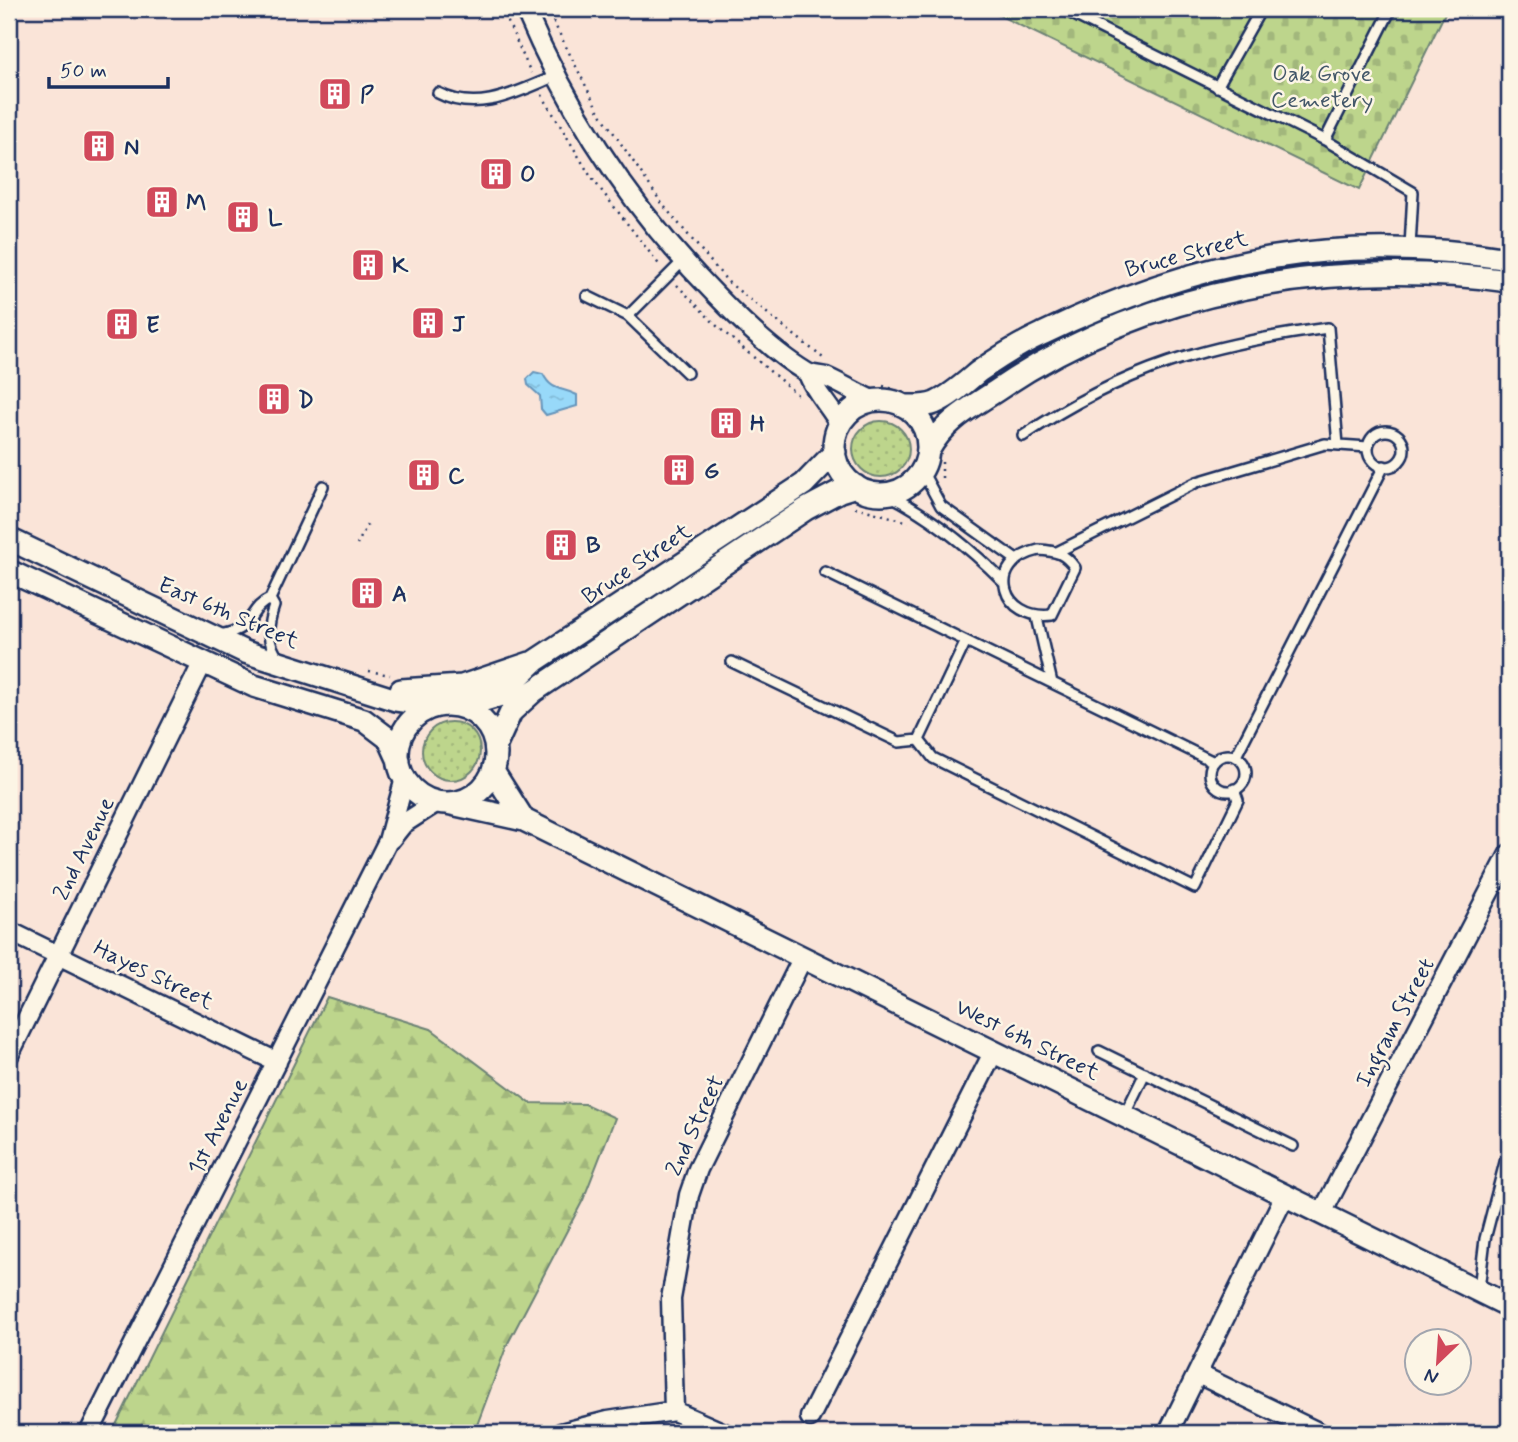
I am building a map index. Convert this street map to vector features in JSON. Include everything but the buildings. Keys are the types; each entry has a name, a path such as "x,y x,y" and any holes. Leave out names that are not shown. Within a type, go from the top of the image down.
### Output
{"street":[{"path":"9,571 202,664 254,686 337,709 365,720 389,739 402,769 424,797 442,802 475,794 493,772 496,745 512,712 534,691 806,509 840,491 852,496 887,494 906,487 922,471 935,456 925,429 905,399 884,401 875,393 808,374 747,326 683,261 612,170 556,76 525,9"},
{"name":"Bruce Street","path":"905,399 936,403 1035,337 1139,291 1193,274 1272,257 1378,246 1410,247 1509,259"},
{"path":"1332,274 1337,265 1397,262 1405,257 1410,247 1430,263 1473,269 1509,281"},
{"name":"Bruce Street","path":"935,456 937,435 962,412 1024,372 1080,343 1148,316 1223,292 1332,274 1434,273 1509,281"},
{"path":"808,374 815,392 826,402 841,425"},
{"path":"852,496 835,452 841,425 875,393"},
{"name":"Bruce Street","path":"462,707 498,696 535,662 804,484 835,452"},
{"name":"East 6th Street","path":"9,539 211,636 286,667 358,678 396,700 439,706"},
{"path":"358,678 397,690 439,689 492,677 535,662"},
{"name":"2nd Avenue","path":"9,1055 202,664"},
{"path":"402,769 402,736 408,725 416,716 439,706 462,707 484,722 496,745"},
{"name":"1st Avenue","path":"388,841 402,769"},
{"path":"493,772 524,820"},
{"name":"1st Avenue","path":"89,1433 388,841 403,824 442,802"},
{"name":"West 6th Street","path":"442,802 524,820 1509,1306"},
{"name":"Ingram Street","path":"1322,1213 1509,853"},
{"name":"Hayes Street","path":"9,932 277,1062"},
{"name":"2nd Street","path":"674,1411 671,1299 689,1195 698,1169 803,957"},
{"path":"810,1417 994,1051"},
{"path":"1168,1433 1285,1195"},
{"path":"1198,1374 1320,1433"},
{"path":"561,1433 608,1421 674,1411 724,1433"}],"lane":[{"path":"1062,9 1325,140 1413,192 1410,247"},
{"path":"1217,87 1261,9"},
{"path":"1325,140 1391,9"},
{"path":"438,93 456,103 480,101 508,96 556,76"},
{"path":"628,316 683,261"},
{"path":"587,296 628,316 687,373"},
{"path":"1023,436 1071,404 1135,373 1260,337 1328,328 1338,445"},
{"path":"1236,756 1384,467 1399,461 1403,451 1401,440 1393,433 1381,431 1371,438 1368,447 1373,461 1384,467"},
{"path":"1057,552 1197,482 1325,444 1368,447"},
{"path":"922,471 942,506 1015,559"},
{"path":"211,636 237,632 270,599 323,486"},
{"path":"887,494 930,519 981,558 1004,582"},
{"path":"1039,550 1057,552 1067,557 1075,568 1052,615 1037,617 1021,610 1008,597 1004,582 1007,569 1015,559 1039,550"},
{"path":"825,572 1214,762"},
{"path":"270,599 274,606 268,633 273,650 286,667"},
{"path":"1037,617 1052,683"},
{"path":"919,740 966,641"},
{"path":"732,662 899,743 919,740"},
{"path":"919,740 933,758 1195,888 1238,800 1234,789"},
{"path":"1224,755 1236,756 1244,764 1246,775 1242,785 1226,790 1215,785 1211,774 1214,762 1224,755"},
{"path":"1099,1051 1293,1146"},
{"path":"1124,1116 1145,1073"},
{"path":"1479,1291 1485,1239 1509,1147"}],"path":[{"path":"502,9 523,58"},
{"path":"547,9 598,110 663,205 728,282 831,364"},
{"path":"547,105 591,177 649,254"},
{"path":"686,295 750,356 809,403"},
{"path":"875,393 905,399"},
{"path":"935,456 942,482"},
{"path":"852,496 917,525"},
{"path":"357,545 369,520"},
{"path":"358,678 398,677"}],"green space":[{"name":"Oak Grove Cemetery","path":"986,9 1447,9 1359,190"},
{"path":"875,421 887,421 897,425 905,433 909,449 905,465 897,473 887,477 875,477 865,473 857,465 853,455 853,443 857,433 865,425"},
{"path":"451,722 462,724 475,735 480,751 478,762 467,775 451,780 440,778 427,767 422,751 424,740 435,727"},
{"path":"327,997 431,1029 530,1103 585,1104 615,1118 583,1200 507,1345 474,1433 112,1433"}],"water":[{"path":"534,372 543,374 550,384 577,395 577,406 546,415 541,409 540,396 528,385 527,379"}],"place":[{"name":"P","path":"335,94"},
{"name":"N","path":"99,146"},
{"name":"O","path":"496,174"},
{"name":"M","path":"162,202"},
{"name":"L","path":"243,217"},
{"name":"K","path":"368,265"},
{"name":"J","path":"428,323"},
{"name":"E","path":"122,324"},
{"name":"D","path":"274,399"},
{"name":"H","path":"726,423"},
{"name":"G","path":"679,470"},
{"name":"C","path":"424,475"},
{"name":"B","path":"561,545"},
{"name":"A","path":"367,593"}]}
